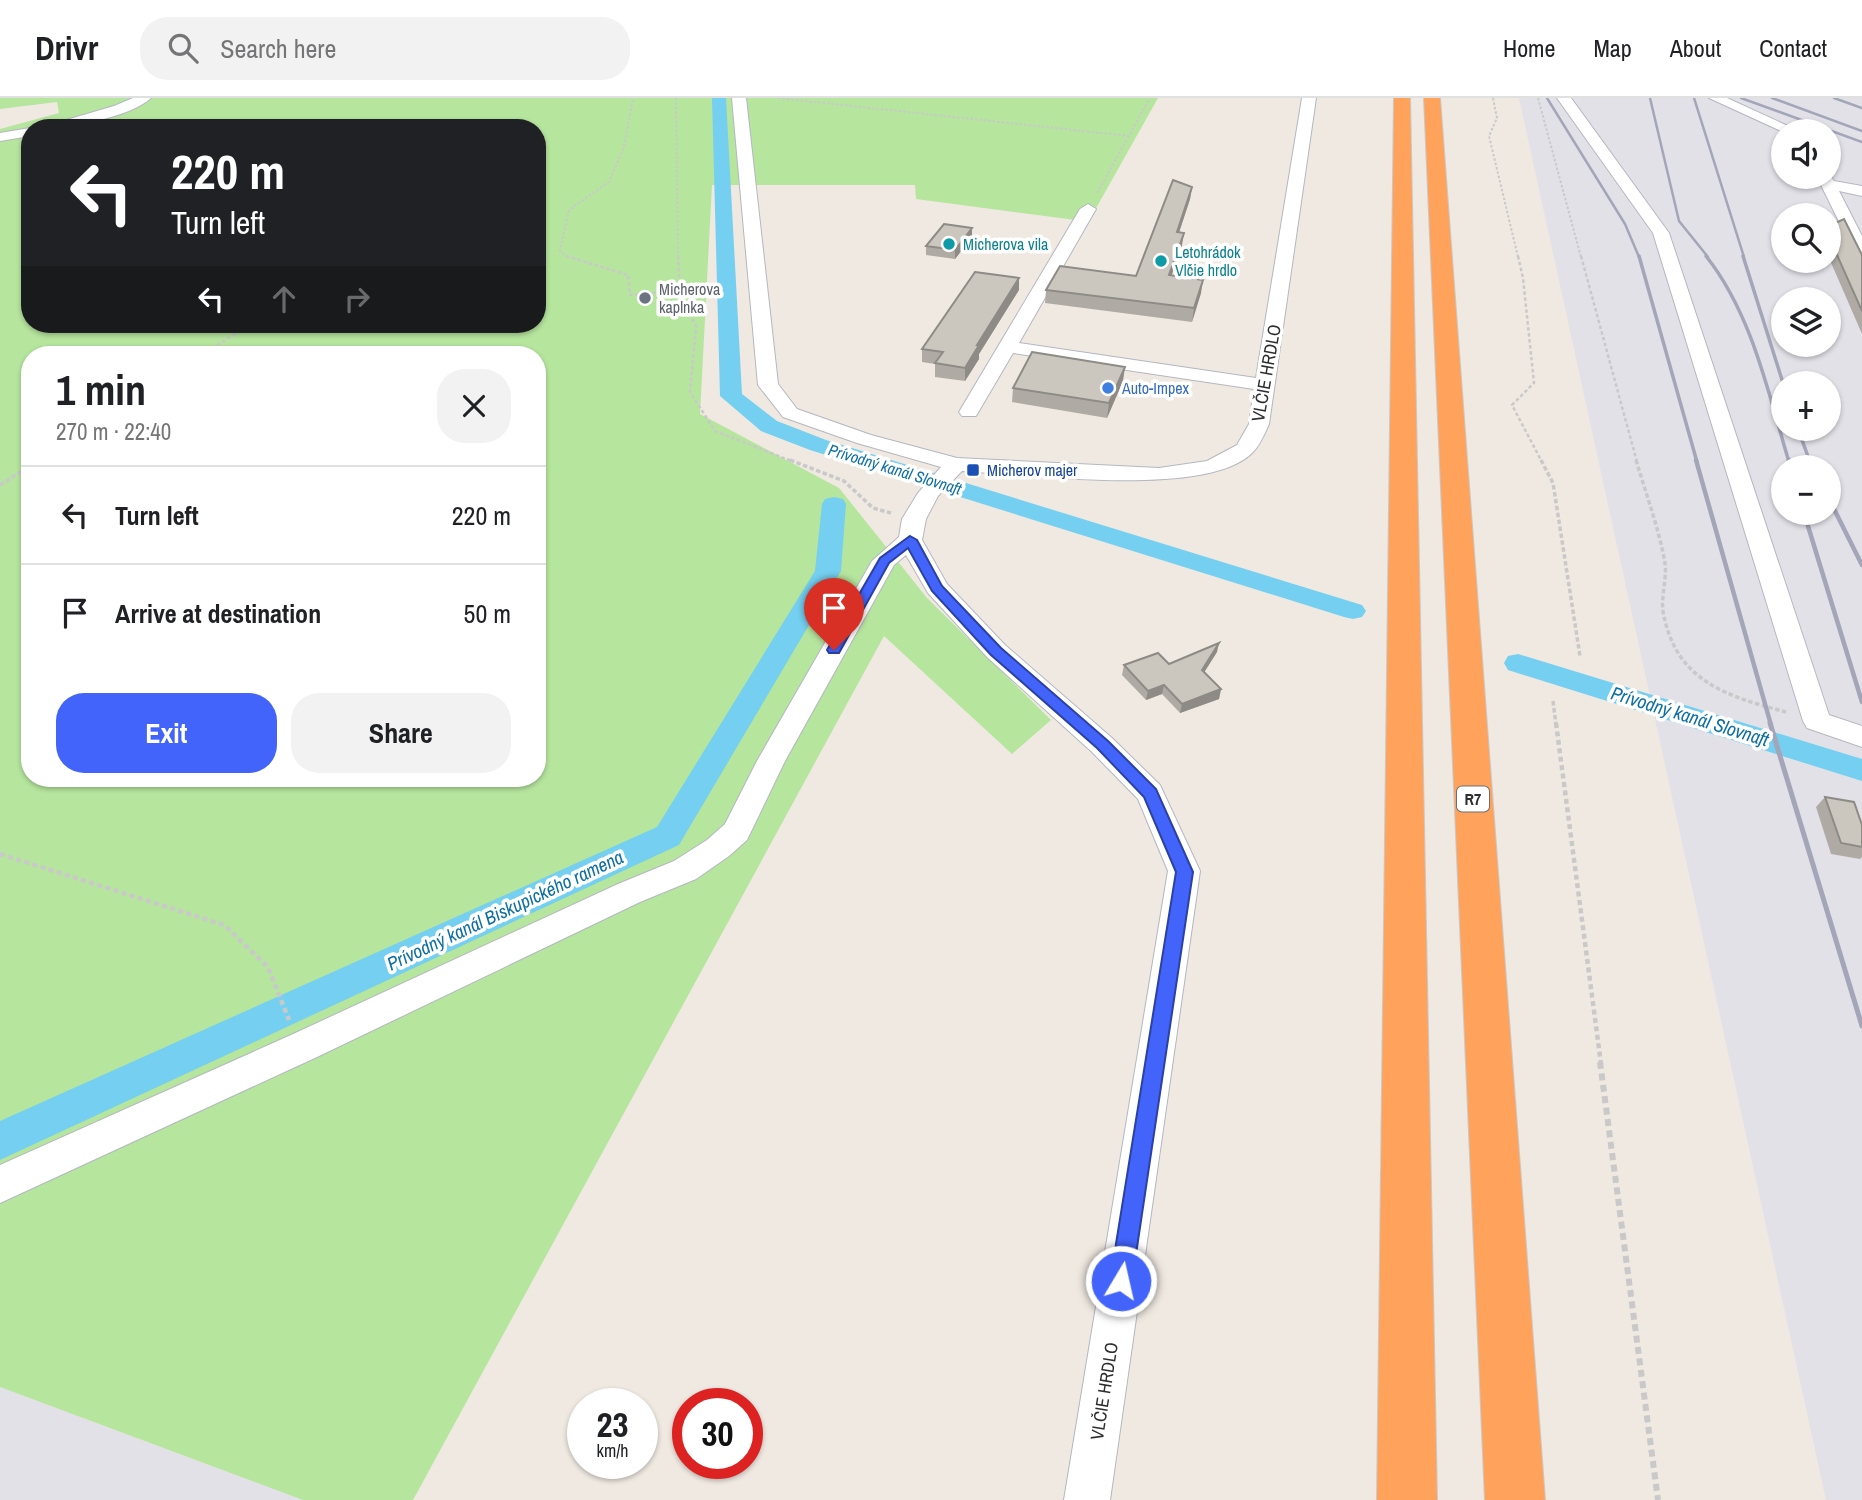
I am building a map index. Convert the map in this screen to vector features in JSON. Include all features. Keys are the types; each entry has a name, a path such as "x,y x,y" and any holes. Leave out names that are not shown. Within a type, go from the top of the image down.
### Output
{"highway":[{"path":"1402,98 1407,1500"},
{"name":"R7","path":"1432,98 1515,1500"}],"street":[{"path":"78,119 144,98"},
{"name":"VLČIE HRDLO","path":"740,98 768,385 790,413 953,468 1159,475 1214,466 1245,449 1259,424 1309,98"},
{"path":"1564,98 1661,233 1817,721 1862,737"},
{"path":"1716,98 1771,122"},
{"path":"0,137 21,134"},
{"path":"1841,185 1862,191"},
{"path":"1830,189 1862,252"},
{"path":"969,412 1088,209"},
{"path":"1009,347 1265,385"},
{"path":"0,1184 629,893 685,870 718,848 736,832 771,761 884,561 912,530 929,493 953,468"},
{"name":"VLČIE HRDLO","path":"912,530 937,588 996,652 1102,744 1150,793 1184,872 1087,1500"}],"path":[{"path":"633,98 624,147 608,182 569,210 560,251 570,259 628,275 630,295 680,291"},
{"path":"676,98 680,302 693,316 696,326 690,392 715,431 844,481 873,508 912,530"},
{"path":"778,98 1129,136"},
{"path":"1088,209 1150,98"},
{"path":"1493,98 1497,118 1489,136 1523,278 1534,383 1512,405 1553,483 1580,656"},
{"path":"1538,98 1665,565 1663,608 1672,647 1691,674 1727,695 1817,721"},
{"path":"216,346 236,333"},
{"path":"0,485 21,472"},
{"path":"1553,701 1658,1500"},
{"path":"0,854 223,925 268,967 284,1011 304,1045"}],"shaded area":[{"path":"1519,98 1862,98 1862,1500 1826,1500"},
{"path":"0,1387 303,1500 0,1500"}],"green space":[{"path":"0,98 1158,98 1095,210 1076,220 916,199 915,185 712,185 700,414 839,488 927,598 1051,720 1012,754 884,636 413,1500 303,1500 0,1387 0,129 21,123 21,333 546,333 546,119 37,119 59,113 57,102 0,109"}],"building":[{"path":"1173,180 1192,187 1177,232 1184,233 1169,275 1203,280 1194,308 1046,290 1060,266 1136,276"},
{"path":"1844,219 1862,255 1862,311 1841,264 1841,220"},
{"path":"944,224 972,228 955,250 926,246"},
{"path":"975,272 1019,278 965,368 935,363 943,352 922,349"},
{"path":"1032,352 1125,367 1109,403 1013,388"},
{"path":"1219,643 1202,670 1221,689 1182,704 1164,685 1148,691 1124,665 1158,653 1169,664"},
{"path":"1825,797 1854,802 1862,825 1862,847 1841,843"}],"waterway":[{"name":"Prívodný kanál Slovnaft","path":"719,98 731,396 769,426 818,445 1353,611"},
{"name":"Prívodný kanál Biskupického ramena","path":"0,1141 668,836 828,571 834,504"},
{"name":"Prívodný kanál Slovnaft","path":"1518,663 1862,770"}],"railway":[{"path":"1547,98 1625,224 1639,257"},
{"path":"1650,98 1679,221 1708,257"},
{"path":"1694,98 1744,257"},
{"path":"1741,98 1862,142"},
{"path":"1772,98 1862,131"},
{"path":"1834,98 1862,108"},
{"path":"1639,256 1697,462"},
{"path":"1706,256 1722,279 1747,328 1766,381 1787,455"},
{"path":"1743,256 1779,371"},
{"path":"1802,441 1807,455"},
{"path":"1696,460 1771,725"},
{"path":"1841,523 1862,565"},
{"path":"1808,525 1862,702"},
{"path":"1770,723 1862,1026"}],"place":[{"name":"Micherova vila","path":"949,244"},
{"name":"Letohrádok Vlčie hrdlo","path":"1161,261"},
{"name":"Micherova kaplnka","path":"645,298"},
{"name":"Auto-Impex","path":"1108,388"},
{"name":"Micherov majer","path":"973,470"}],"route":[{"path":"834,650 884,561 910,540 937,588 996,652 1102,744 1150,793 1184,872 1121,1281"}]}
